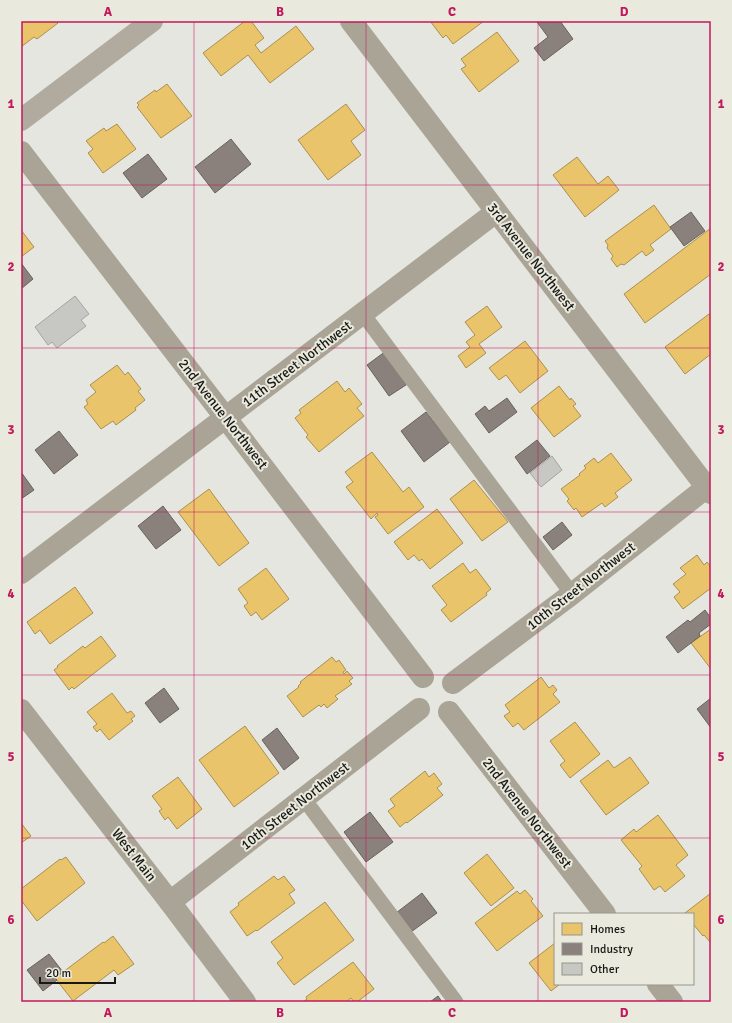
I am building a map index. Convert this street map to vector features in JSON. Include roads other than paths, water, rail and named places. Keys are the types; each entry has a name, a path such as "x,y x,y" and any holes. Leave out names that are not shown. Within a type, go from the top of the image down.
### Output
{"street":[{"path":"21,120 152,21"},
{"name":"3rd Avenue Northwest","path":"351,21 709,490"},
{"name":"2nd Avenue Northwest","path":"21,152 423,677"},
{"name":"11th Street Northwest","path":"21,573 496,212"},
{"name":"10th Street Northwest","path":"453,683 709,490"},
{"path":"437,673 446,676 453,683 457,691 457,700 453,709 442,716 434,717 419,709 415,702 414,692 417,684 423,677 437,673"},
{"name":"10th Street Northwest","path":"170,902 419,709"},
{"name":"West Main","path":"21,710 170,902 245,1002"},
{"name":"2nd Avenue Northwest","path":"449,712 604,913"},
{"path":"659,985 672,1002"}],"lane":[{"path":"363,314 572,594"},
{"path":"304,799 456,1002"}]}
